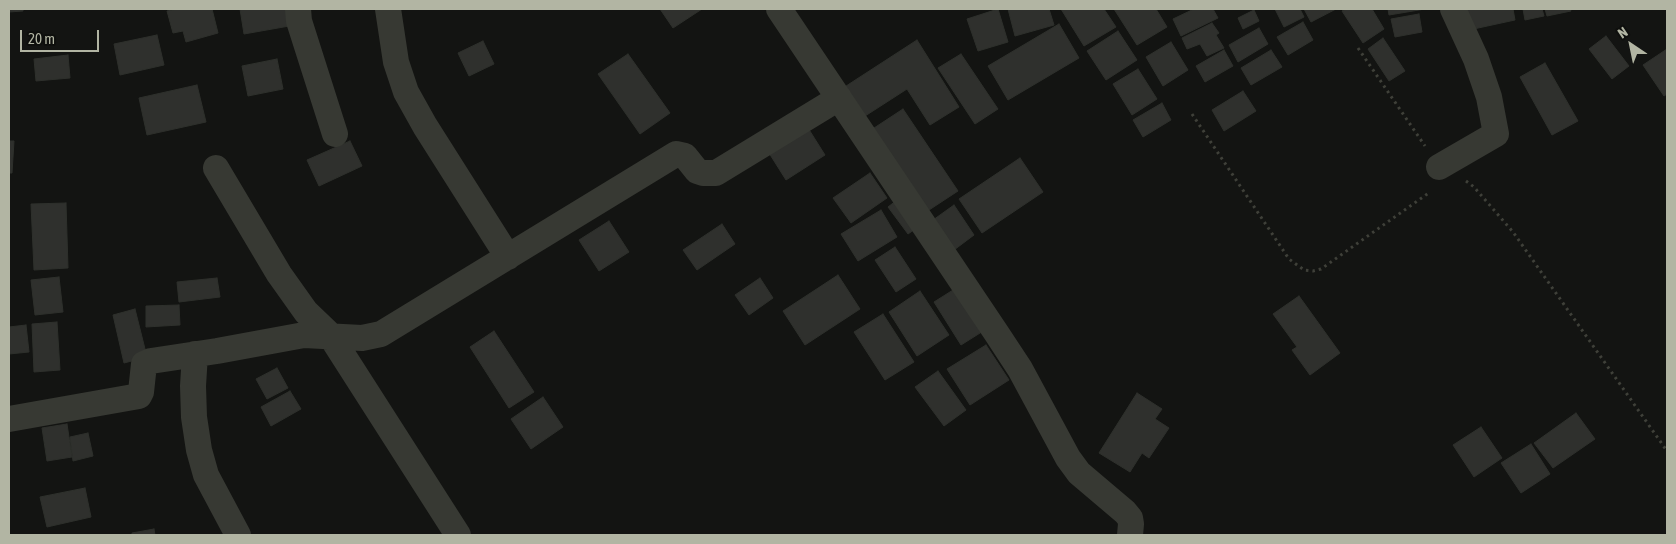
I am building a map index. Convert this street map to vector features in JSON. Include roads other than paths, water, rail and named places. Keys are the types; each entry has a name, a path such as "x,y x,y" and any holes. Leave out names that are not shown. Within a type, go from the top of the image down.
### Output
{"street":[{"path":"298,9 299,21 335,134"},
{"path":"388,9 396,62 406,92 425,126 508,257"},
{"path":"778,9 998,334 1020,369 1068,458 1079,473 1130,518 1132,524 1130,535"},
{"path":"1443,173 1496,134 1489,97 1476,59 1453,9"},
{"path":"9,419 135,397 141,392 144,364 151,361 304,335 362,338 381,334 676,154 685,156 697,171 716,173 839,98"},
{"path":"216,168 279,274 306,312 330,335 447,531"},
{"path":"195,354 192,386 193,409 199,450 206,475 238,535"}]}
